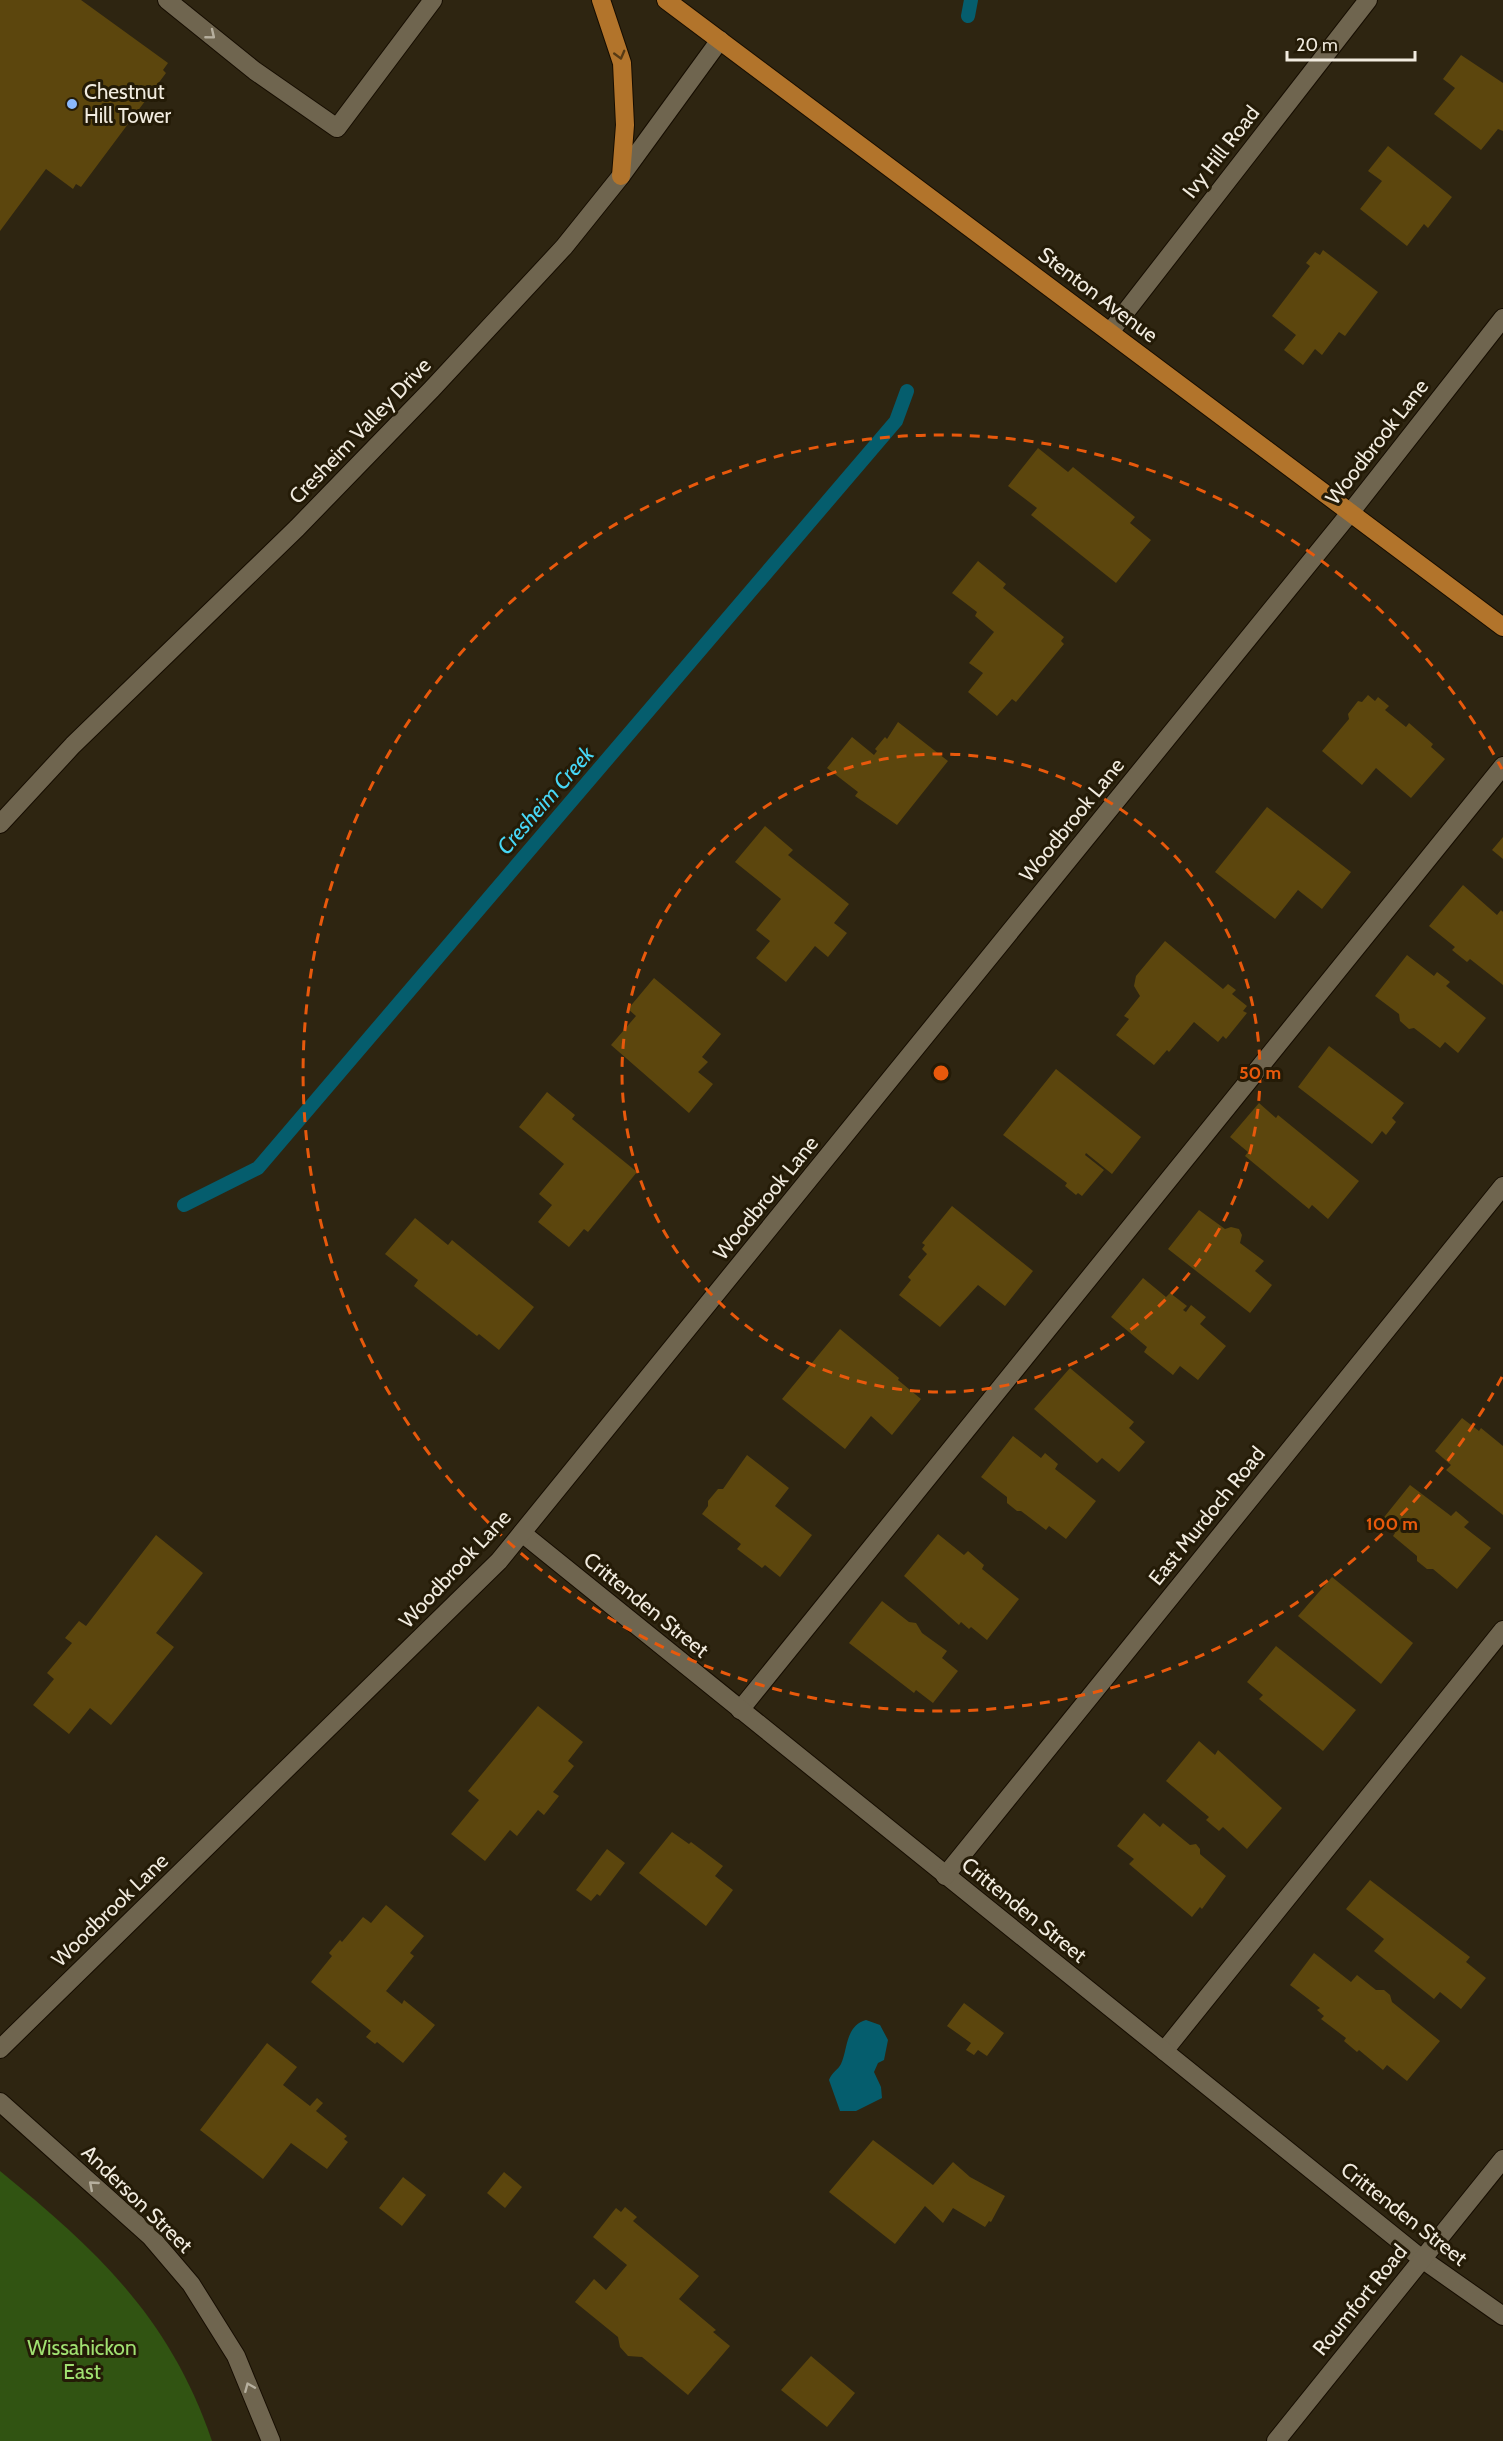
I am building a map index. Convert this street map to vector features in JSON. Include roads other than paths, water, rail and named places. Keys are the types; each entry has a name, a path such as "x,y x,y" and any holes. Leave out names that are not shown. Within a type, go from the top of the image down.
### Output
{"main road":[{"path":"601,0 622,63 625,125 621,176"},
{"name":"Stenton Avenue","path":"666,0 1503,627"}],"street":[{"path":"167,0 255,70 337,128 433,0"},
{"name":"Ivy Hill Road","path":"1110,332 1368,0"},
{"name":"Cresheim Valley Drive","path":"0,824 73,745 297,528 432,389 564,247 621,176 720,40"},
{"name":"Woodbrook Lane","path":"0,2049 473,1588 522,1533 1350,513 1503,318"},
{"path":"740,1710 1503,766"},
{"name":"East Murdoch Road","path":"945,1875 1503,1186"},
{"name":"Crittenden Street","path":"522,1533 1422,2259 1503,2316"},
{"path":"1164,2051 1503,1630"},
{"name":"Anderson Street","path":"0,2102 150,2236 191,2284 236,2356 271,2441"},
{"name":"Roumfort Road","path":"1276,2441 1503,2159"}],"water":[{"path":"866,2020 880,2025 888,2040 884,2060 878,2063 874,2072 881,2087 882,2098 856,2111 840,2111 829,2080 841,2064 854,2027"}],"waterway":[{"name":"Cresheim Creek","path":"968,16 971,0"},
{"name":"Cresheim Creek","path":"184,1205 258,1168 896,421 907,391"}],"place":[{"name":"Chestnut Hill Tower","path":"72,104"}],"park label":[{"name":"Wissahickon East","path":"82,2360"}]}
